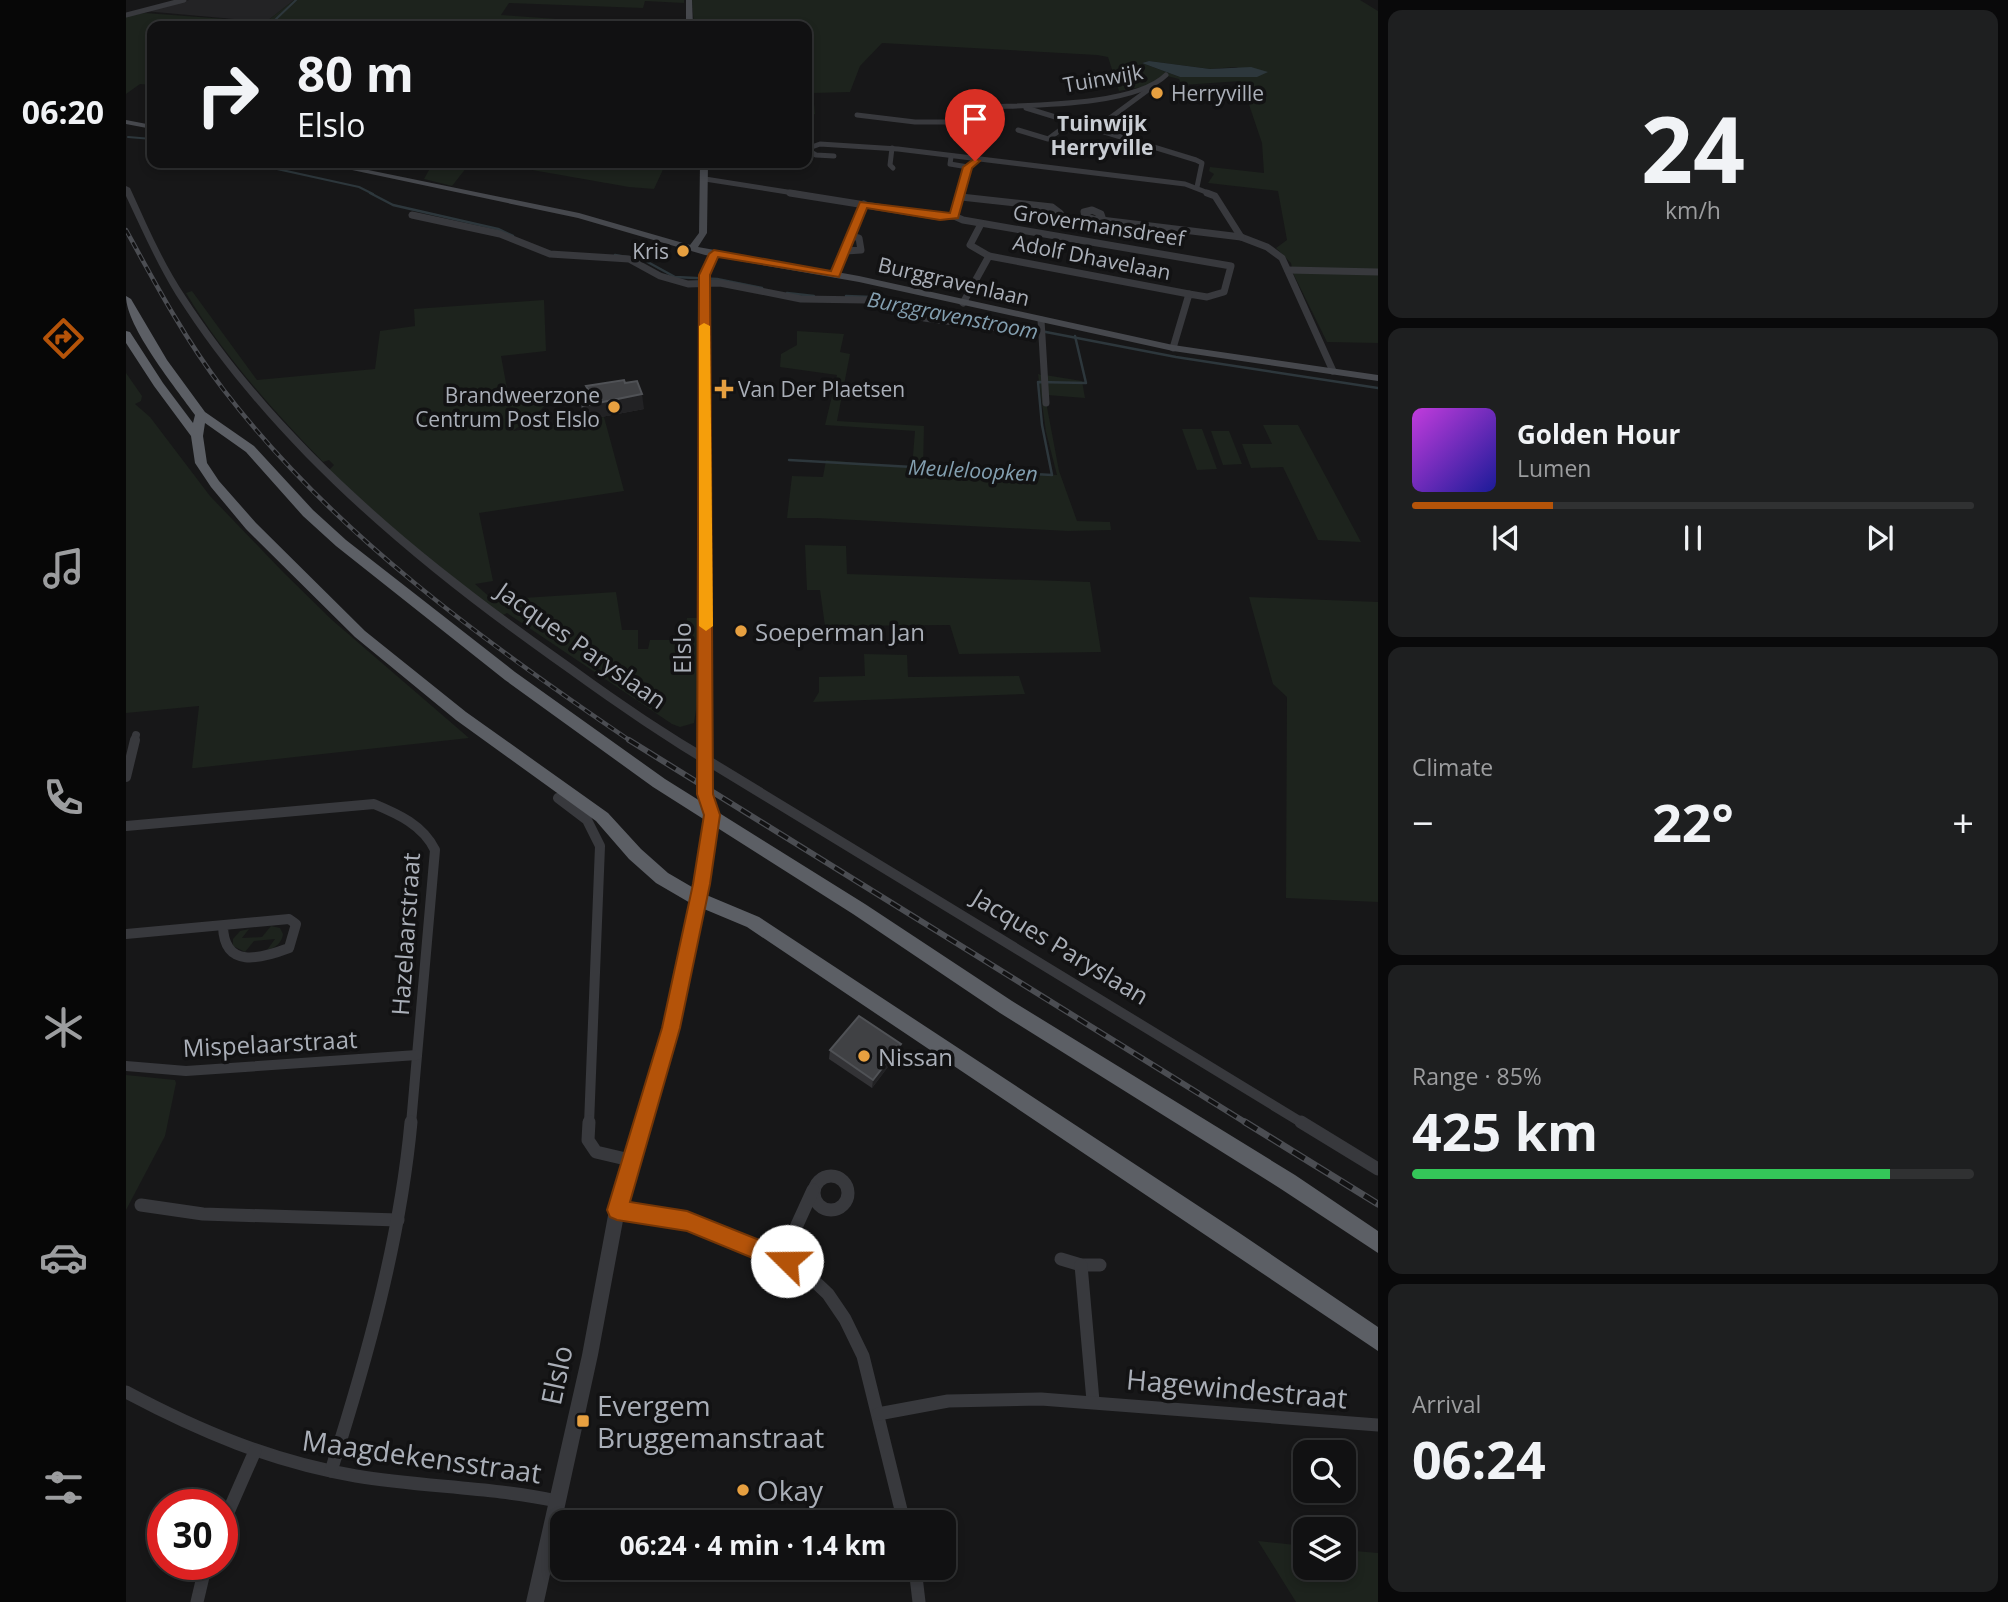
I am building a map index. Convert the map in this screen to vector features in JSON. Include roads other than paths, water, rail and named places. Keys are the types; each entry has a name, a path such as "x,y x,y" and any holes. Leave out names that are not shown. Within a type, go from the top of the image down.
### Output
{"highway":[{"path":"126,299 162,361 201,415 250,449 308,513 341,543 589,735 1006,1007 1265,1168 1378,1243"},
{"path":"126,334 158,384 197,436"},
{"path":"201,415 197,436 201,463 251,526 360,634 461,716 602,817 635,854 662,878 698,899 753,922 1231,1238 1378,1340"}],"main road":[{"path":"689,0 690,21"},
{"path":"126,122 147,126"},
{"name":"Burggravenlaan","path":"347,168 579,216 714,254 835,274 963,303 1041,327 1378,378"},
{"path":"693,248 703,233 704,168"}],"street":[{"path":"126,15 184,0"},
{"name":"Tuinwijk","path":"1017,106 1152,87 1167,75"},
{"path":"1095,129 1152,87"},
{"name":"Tuinwijk","path":"1042,104 1038,110 1042,113"},
{"path":"857,116 915,122 978,122 984,119 980,110 982,108 1017,106"},
{"name":"Tuinwijk","path":"1017,106 1196,160 1202,163 1197,187"},
{"name":"Tuinwijk","path":"1018,130 1048,139 1071,122"},
{"path":"812,147 820,144 892,148 1197,187 1215,196 1241,237"},
{"path":"892,148 890,165 893,168"},
{"path":"812,153 834,156"},
{"path":"951,157 950,164 968,167"},
{"path":"954,216 968,167 976,159"},
{"name":"Grovermansdreef","path":"705,178 940,217 954,216 981,224 1219,263 1231,266 1228,280"},
{"name":"Jacques Paryslaan","path":"126,188 180,294 240,378 320,466 387,529 527,639 705,759 1378,1169"},
{"path":"961,197 1041,207"},
{"path":"835,274 864,204"},
{"path":"412,215 500,234 550,254 629,259 670,279 704,280 801,299 866,300 924,318 1027,332"},
{"path":"1103,220 1241,237 1274,251 1282,258 1288,270 1332,371"},
{"name":"Adolf Dhavelaan","path":"981,224 970,245 989,256 1189,294 1218,296 1224,292 1228,280"},
{"path":"846,251 861,250 859,238 852,236"},
{"name":"Elslo","path":"535,1602 590,1355 617,1210 665,1050 698,899 712,815 705,794 704,280 714,254"},
{"name":"Adolf Dhavelaan","path":"963,303 989,256"},
{"path":"1288,270 1378,271"},
{"name":"Adolf Dhavelaan","path":"1173,348 1189,294"},
{"name":"Burggravenlaan","path":"1041,327 1046,402"},
{"path":"127,770 136,735"},
{"path":"558,797 587,820 600,846 588,1140 596,1152 630,1160"},
{"name":"Hazelaarstraat","path":"126,826 374,804 410,823 432,842 435,850 432,913 408,1155 398,1220 358,1385 331,1471"},
{"path":"126,934 289,919 296,924 289,948 270,956 243,958 234,955 226,946 223,926"},
{"name":"Mispelaarstraat","path":"126,1066 186,1071 417,1055"},
{"path":"787,1261 797,1225 814,1188"},
{"path":"141,1205 203,1214 398,1220"},
{"path":"617,1210 687,1221 787,1261 809,1276 828,1294 845,1319 863,1356 901,1510"},
{"path":"1061,1259 1081,1265 1100,1265"},
{"name":"Hagewindestraat","path":"1081,1265 1093,1401"},
{"name":"Maagdekensstraat","path":"126,1392 191,1426 255,1451 331,1471 381,1480 533,1496 557,1501"},
{"name":"Hagewindestraat","path":"878,1414 947,1401 993,1398 1093,1401 1378,1425"},
{"path":"238,1490 255,1451"},
{"path":"197,1602 202,1580"},
{"path":"916,1580 919,1602"}],"waterway":[{"path":"272,21 296,0"},
{"name":"Burggravenstroom","path":"128,137 147,139"},
{"name":"Burggravenstroom","path":"273,168 359,187 373,194"},
{"name":"Burggravenstroom","path":"370,193 393,205 498,229 513,236"},
{"name":"Burggravenstroom","path":"615,255 644,260 675,277 717,279 762,288"},
{"name":"Burggravenstroom","path":"787,293 814,296"},
{"name":"Burggravenstroom","path":"846,296 872,297 930,314 1003,325"},
{"name":"Burggravenstroom","path":"1025,328 1075,338"},
{"name":"Meuleloopken","path":"789,460 1052,475 1042,425 1038,382 1086,383 1075,338"},
{"name":"Burggravenstroom","path":"1075,338 1176,357 1378,388"}],"railway":[{"path":"126,230 209,370 266,441 312,491 413,582 466,624 630,741"},
{"path":"630,741 1248,1124"},
{"path":"1245,1122 1378,1204"}],"place":[{"name":"Herryville","path":"1157,93"},
{"name":"Kris","path":"683,251"},
{"name":"Van Der Plaetsen","path":"724,389"},
{"name":"Brandweerzone Centrum Post Elslo","path":"614,407"},
{"name":"Soeperman Jan","path":"741,631"},
{"name":"Nissan","path":"864,1056"},
{"name":"Evergem Bruggemanstraat","path":"583,1421"},
{"name":"Okay","path":"743,1490"}],"district":[{"name":"Tuinwijk Herryville","path":"1102,135"}]}
